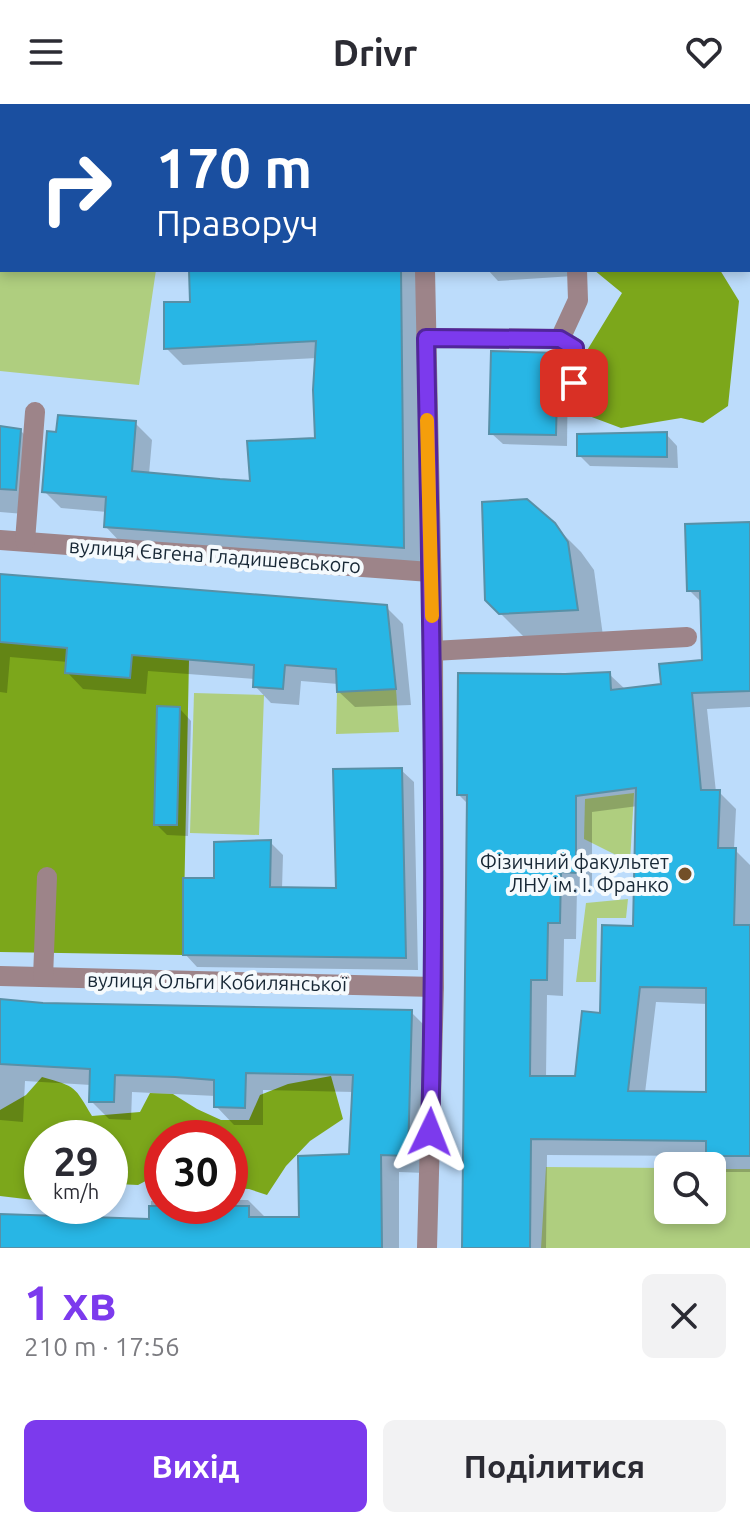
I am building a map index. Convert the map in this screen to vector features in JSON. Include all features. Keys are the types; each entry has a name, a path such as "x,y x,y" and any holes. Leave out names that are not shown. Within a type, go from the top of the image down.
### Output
{"street":[{"path":"425,272 433,651 434,987 427,1248"},
{"path":"560,339 578,300 577,272"},
{"path":"426,338 560,339 575,348 574,400"},
{"path":"25,541 35,412"},
{"name":"вулиця Євгена Гладишевського","path":"0,540 430,572"},
{"path":"433,651 687,637"},
{"path":"43,977 47,877"},
{"name":"вулиця Ольги Кобилянської","path":"0,976 434,987"}],"green space":[{"path":"0,272 156,272 139,385 0,371"},
{"path":"596,272 721,272 739,301 728,406 703,423 681,418 621,428 589,416 580,397 580,362 622,293"},
{"path":"0,642 67,648 65,673 129,678 132,655 189,660 183,955 0,952"},
{"path":"396,689 399,732 336,734 337,692"},
{"path":"194,693 264,695 259,835 190,833"},
{"path":"634,793 630,862 584,839 585,799"},
{"path":"628,899 626,918 597,918 596,982 576,982 586,903"},
{"path":"331,1076 343,1119 310,1141 286,1166 267,1195 248,1189 248,1120 260,1095 288,1084"},
{"path":"42,1077 73,1089 92,1116 140,1112 150,1093 173,1094 221,1120 144,1120 144,1182 138,1185 128,1185 128,1120 24,1120 24,1199 0,1196 0,1110 26,1095"},
{"path":"546,1167 654,1168 654,1224 726,1224 726,1169 750,1169 750,1248 541,1248"}],"building":[{"path":"189,272 401,272 404,548 104,527 106,497 42,492 47,431 56,432 58,415 136,421 132,471 220,479 250,481 247,441 315,438 313,390 316,341 164,349 164,302 190,302"},
{"path":"491,351 558,353 556,435 489,434"},
{"path":"0,426 21,429 16,490 0,489"},
{"path":"667,432 667,457 577,456 577,434"},
{"path":"527,499 555,523 568,542 578,610 499,614 485,600 482,502"},
{"path":"750,522 750,691 692,693 701,790 720,790 718,848 736,848 734,925 750,925 750,1156 706,1152 706,1141 531,1139 530,1248 462,1248 467,795 457,795 458,673 610,672 611,690 661,684 659,664 702,660 700,591 687,591 685,524","holes":["636,788 633,926 602,925 600,1013 582,1011 575,1076 530,1076 531,980 547,980 548,923 560,923 561,872 576,873 576,796","640,987 706,988 706,1092 628,1091"]},
{"path":"0,574 387,605 396,689 337,692 336,669 285,665 283,689 253,687 254,665 132,655 130,678 65,673 67,648 0,642"},
{"path":"157,706 180,707 177,825 154,825"},
{"path":"402,768 406,958 183,955 183,878 214,878 214,842 271,840 270,887 336,888 333,769"},
{"path":"0,999 43,1003 412,1010 408,1156 381,1155 382,1248 0,1248 0,1214 24,1215 24,1224 128,1224 128,1218 144,1219 144,1224 248,1224 249,1206 249,1217 299,1217 298,1156 349,1154 353,1075 246,1073 245,1108 214,1107 214,1080 115,1075 114,1102 89,1102 90,1069 0,1064"}],"slow traffic":[{"path":"427,420 432,616"}],"place":[{"name":"Фізичний факультет ЛНУ ім. І. Франко","path":"685,874"}],"route":[{"path":"430,1132 434,987 433,651 426,338 560,339 575,348 574,383"}]}
